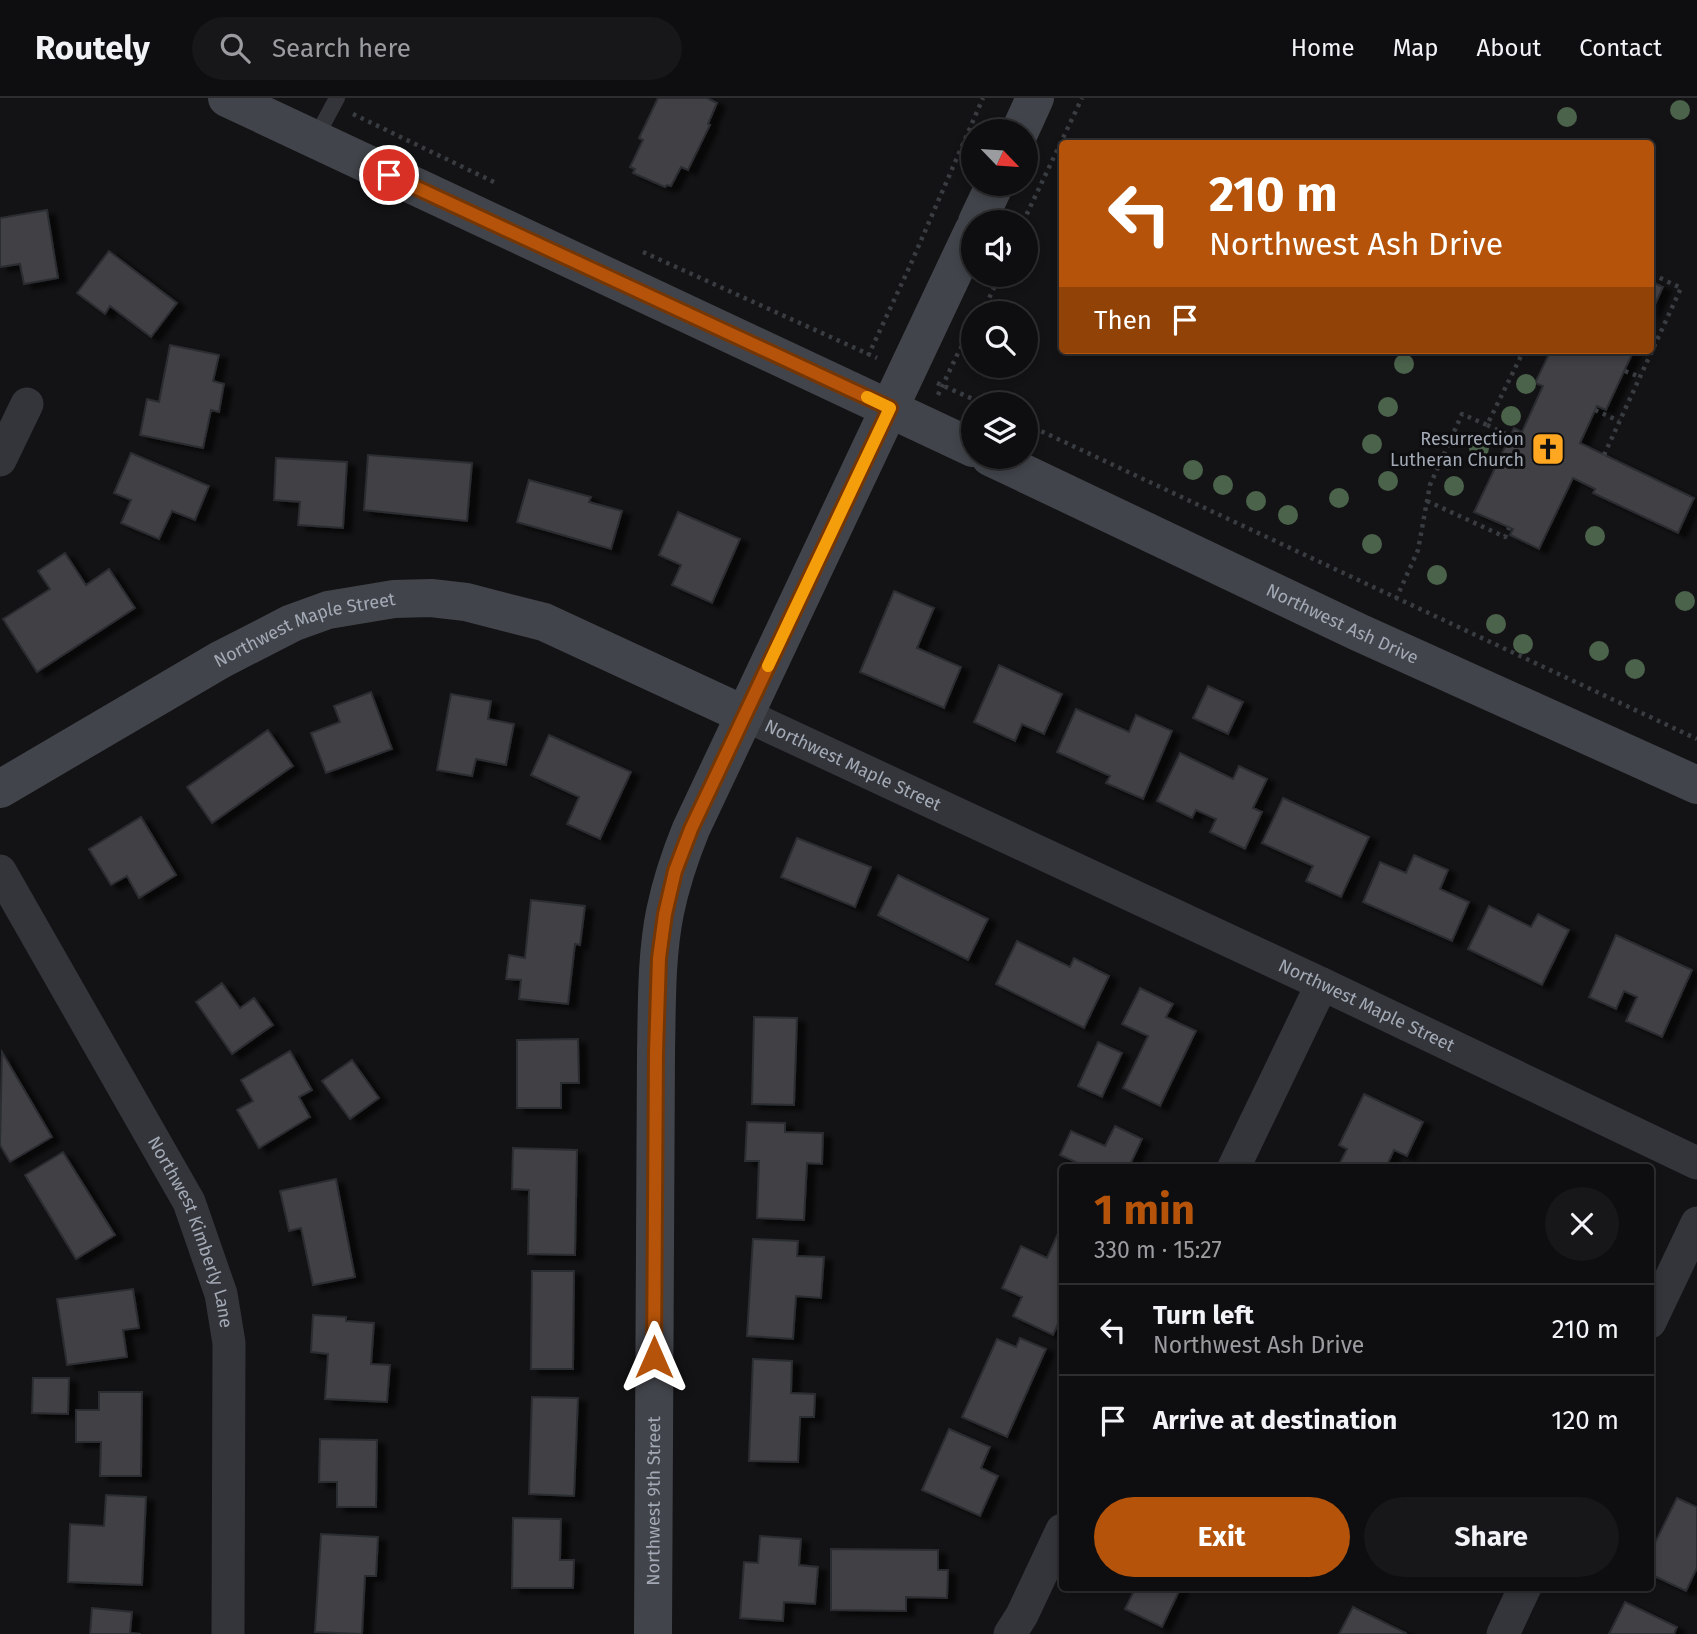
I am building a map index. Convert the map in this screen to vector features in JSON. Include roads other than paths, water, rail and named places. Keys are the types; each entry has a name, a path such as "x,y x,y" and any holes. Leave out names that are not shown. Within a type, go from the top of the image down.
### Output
{"street":[{"path":"227,98 961,443"},
{"path":"1025,119 1035,98"},
{"name":"Northwest 9th Street","path":"653,1634 655,1065 659,958 665,914 675,871 691,829 745,715 906,416 908,371 961,257"},
{"path":"0,460 27,404"},
{"name":"Northwest Ash Drive","path":"1015,469 1358,632 1697,785"},
{"name":"Northwest Maple Street","path":"0,789 220,660 292,622 328,610 394,600 431,598 503,610 544,622 745,715 1322,984 1697,1163"},
{"name":"Northwest Kimberly Lane","path":"0,871 189,1202 221,1294 229,1343 228,1634"},
{"path":"1235,1164 1322,984"},
{"path":"1654,1314 1697,1223"},
{"path":"1010,1634 1022,1615 1059,1536"},
{"path":"1503,1634 1523,1591"}],"lane":[{"path":"315,140 336,101"}],"place":[{"name":"Resurrection Lutheran Church","path":"1548,449"}]}
